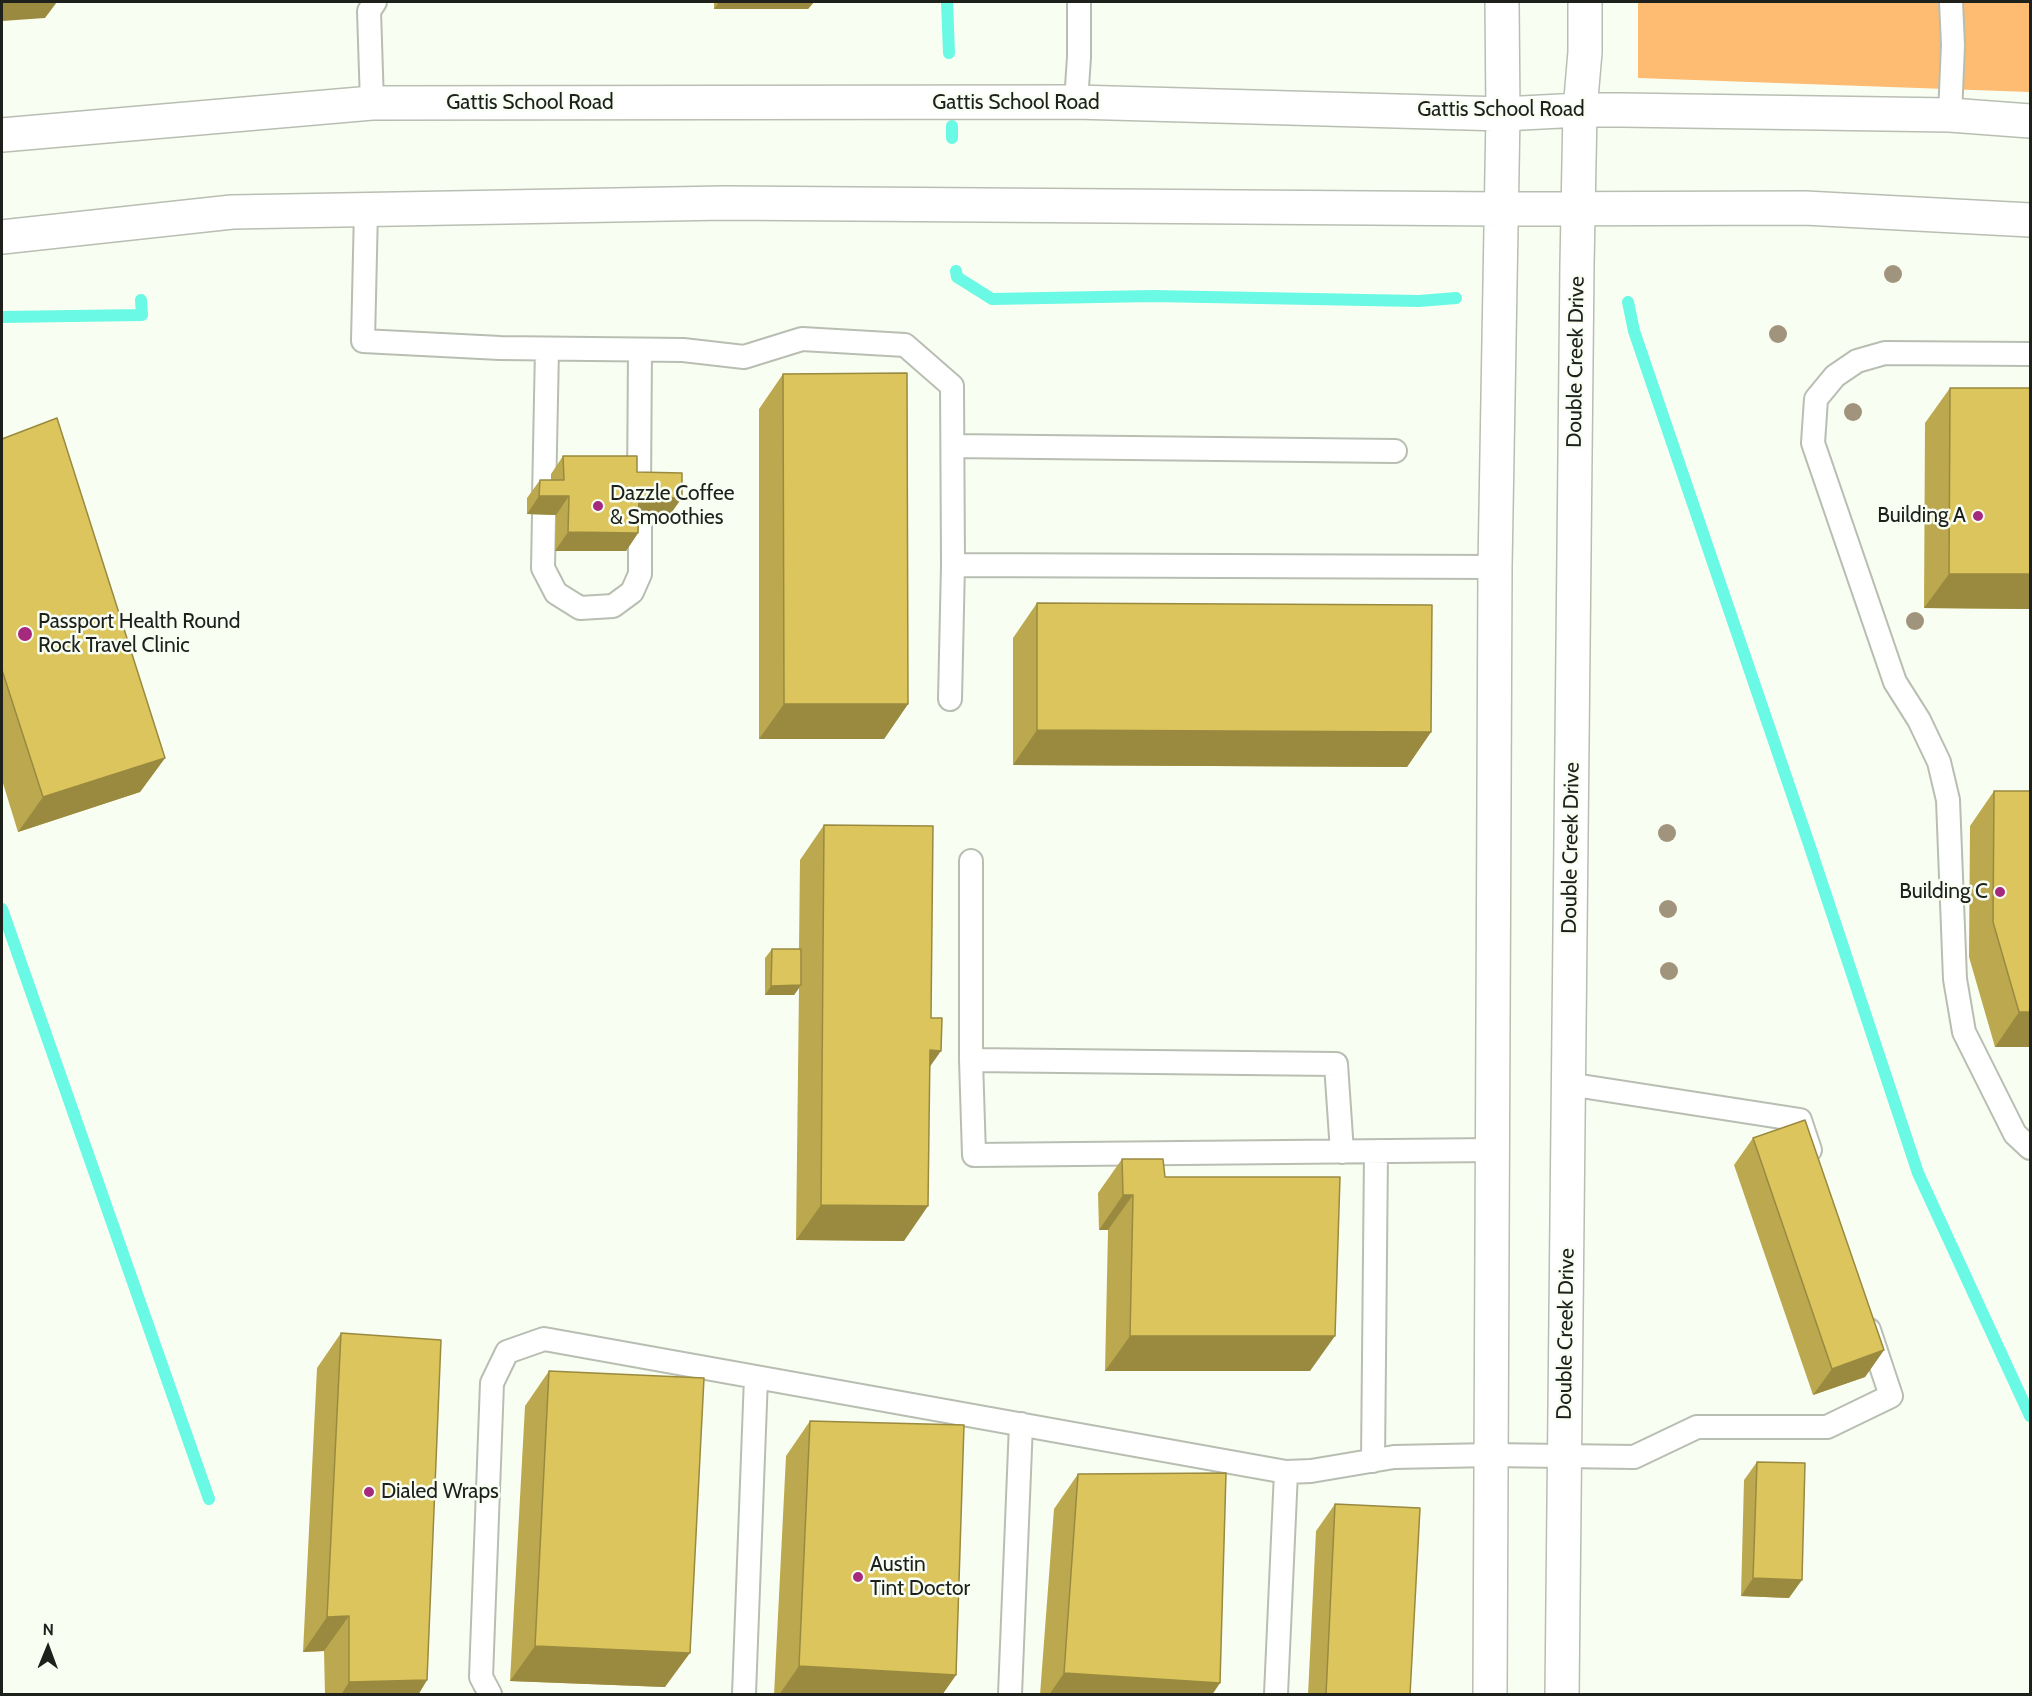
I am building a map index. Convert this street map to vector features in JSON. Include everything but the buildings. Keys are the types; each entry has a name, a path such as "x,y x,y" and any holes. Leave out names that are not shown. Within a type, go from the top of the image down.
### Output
{"main road":[{"path":"1490,1695 1495,567 1503,114 1502,2"},
{"name":"Double Creek Drive","path":"1562,1695 1578,208 1585,2"},
{"name":"Gattis School Road","path":"2,135 372,104 1076,102 1503,114 1580,110 1950,116 2031,121"},
{"path":"2,237 232,212 724,203 1500,209 1805,208 2031,219"}],"lane":[{"path":"372,104 369,11 375,2"},
{"path":"1076,102 1079,2"},
{"path":"1950,116 1953,45 1951,2"},
{"path":"366,210 363,341 547,349 683,350 744,357 802,339 904,345 952,386 951,699"},
{"path":"547,349 543,568 556,593 580,608 613,606 632,592 640,574 640,516"},
{"path":"639,490 640,350"},
{"path":"2031,354 1885,352 1857,361 1834,376 1816,399 1814,443 1895,682 1919,720 1939,762 1948,800 1955,979 1964,1032 2015,1134 2031,1148"},
{"path":"952,446 1395,451"},
{"path":"953,565 1495,567"},
{"path":"970,861 970,1060 974,1155 1493,1150"},
{"path":"970,1060 1336,1064 1342,1152"},
{"path":"1568,1084 1800,1120 1814,1165"},
{"path":"1373,1461 1376,1152"},
{"path":"490,1695 481,1677 492,1383 507,1352 544,1339 1286,1472 1311,1471 1394,1457 1634,1456 1697,1427 1827,1427 1891,1396 1862,1308"},
{"path":"744,1695 756,1377"},
{"path":"1010,1695 1021,1424"},
{"path":"1276,1695 1286,1472"}],"shaded area":[{"path":"1638,2 2030,2 2030,92 1638,78"}],"waterway":[{"path":"947,2 949,53"},
{"path":"952,126 952,138"},
{"path":"956,271 957,277 992,299 1153,296 1419,301 1456,298"},
{"path":"2,317 142,315 141,300"},
{"path":"1628,302 1634,331 1809,844 1918,1173 2030,1416"},
{"path":"2,909 209,1499"}],"place":[{"name":"Dazzle Coffee & Smoothies","path":"598,506"},
{"name":"Building A","path":"1978,516"},
{"name":"Passport Health Round Rock Travel Clinic","path":"25,634"},
{"name":"Building C","path":"2000,892"},
{"name":"Dialed Wraps","path":"369,1492"},
{"name":"Austin Tint Doctor","path":"858,1577"}]}
